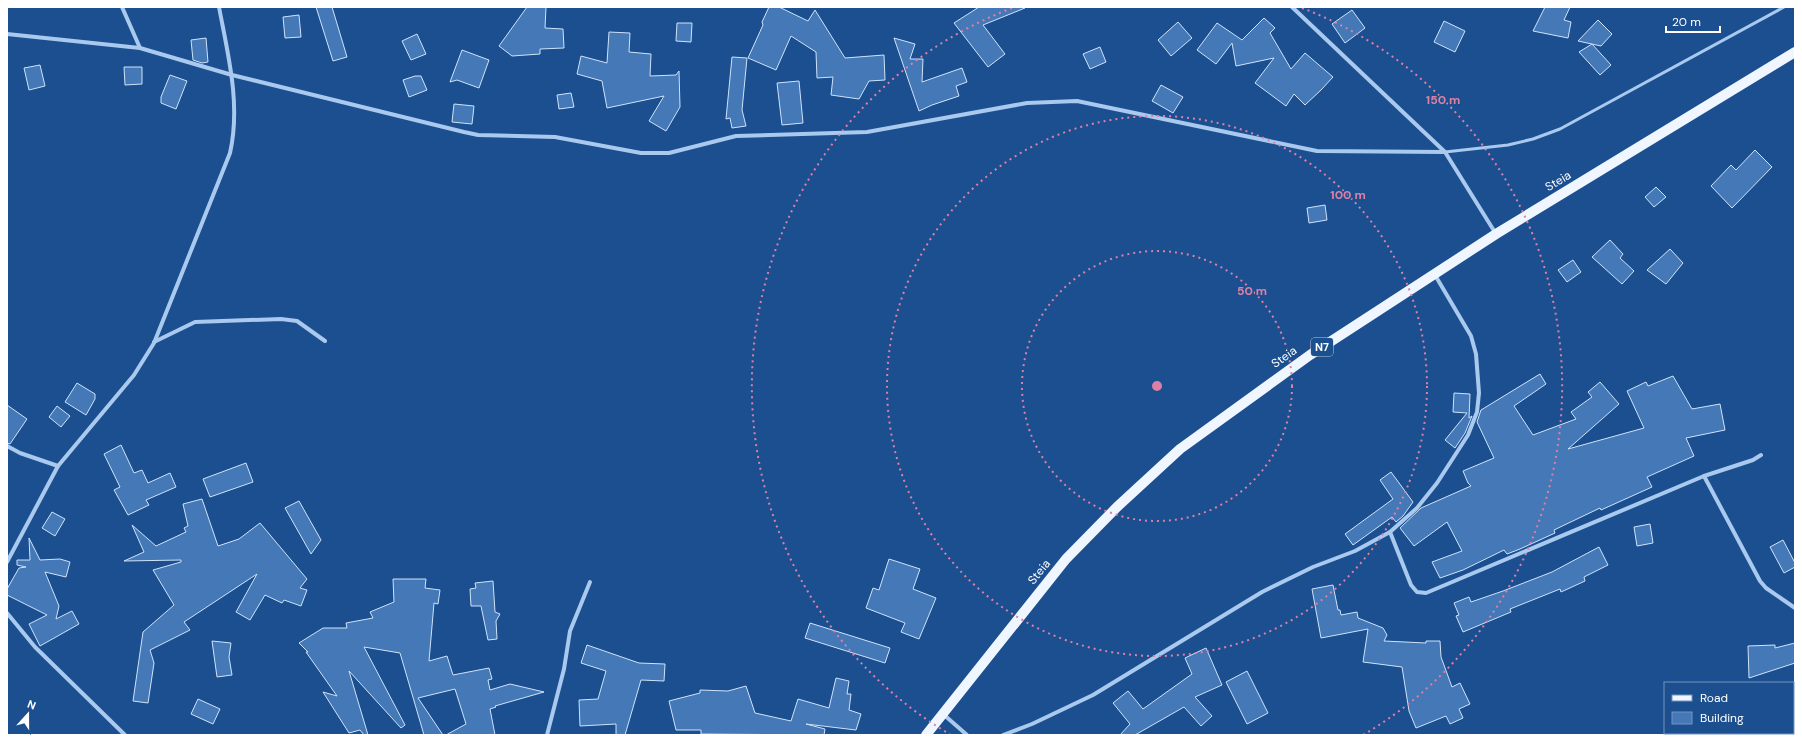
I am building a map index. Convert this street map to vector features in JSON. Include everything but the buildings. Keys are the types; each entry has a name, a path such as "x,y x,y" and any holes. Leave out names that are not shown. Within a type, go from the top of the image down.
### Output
{"main road":[{"name":"Steia","path":"926,735 1066,559 1117,507 1180,449 1310,355 1496,234 1795,52"}],"street":[{"path":"122,7 140,48"},
{"path":"7,562 58,466 134,375 154,343 230,153 234,135 232,74 219,7"},
{"path":"1292,7 1445,152 1496,234"},
{"path":"7,34 140,48 232,74 478,135 555,137 641,153 669,153 736,136 867,132 1027,103 1063,101 1077,101 1317,151 1445,152"},
{"path":"1004,735 1032,724 1093,695 1262,592 1313,567 1355,551 1390,532 1417,508 1437,483 1468,435 1477,412 1479,393 1476,354 1471,336 1435,275"},
{"path":"154,343 194,322 281,319 297,322 325,341"},
{"path":"7,446 20,453 58,466"},
{"path":"1390,532 1411,585 1417,592 1426,593 1704,476 1753,460 1761,455"},
{"path":"1704,476 1760,581 1766,588 1795,608"},
{"path":"547,735 564,669 570,631 590,582"},
{"path":"7,613 35,647 125,735"},
{"path":"943,714 967,735"}],"lane":[{"path":"1445,152 1508,145 1533,139 1560,129 1784,7"}]}
